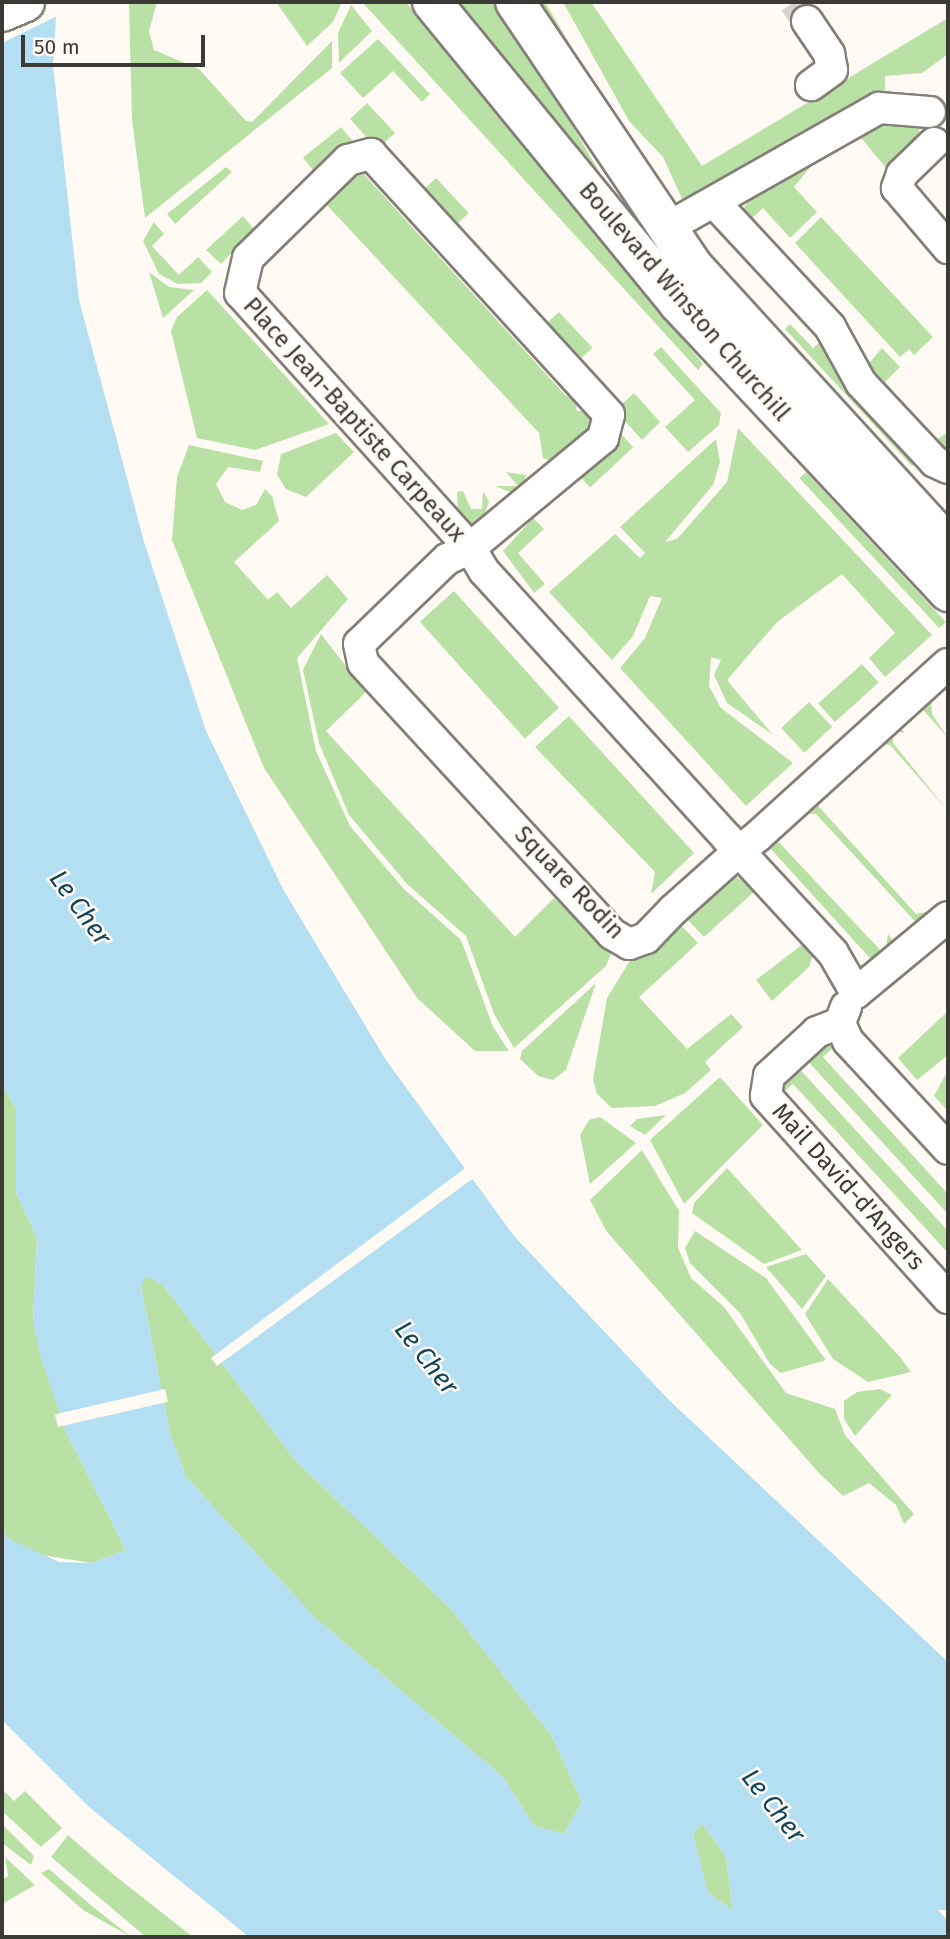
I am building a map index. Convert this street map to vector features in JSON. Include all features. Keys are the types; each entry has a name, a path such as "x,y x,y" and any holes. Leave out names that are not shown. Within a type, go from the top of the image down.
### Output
{"main road":[{"path":"2,12 25,2"},
{"name":"Boulevard Winston Churchill","path":"432,2 678,303 948,592"},
{"name":"Boulevard Winston Churchill","path":"515,2 665,229 741,323 948,545"}],"street":[{"path":"807,21 830,54 832,70 811,85"},
{"path":"665,229 879,108 939,104 941,150 902,174 897,188 948,248"},
{"name":"Place Jean-Baptiste Carpeaux","path":"371,154 383,162 610,415 603,438 470,548 240,293 243,263 356,156 371,154"},
{"path":"714,202 830,327 861,383 935,462 948,467"},
{"path":"470,548 833,953 856,993"},
{"name":"Square Rodin","path":"470,548 447,559 364,636 358,649 363,663 623,942 646,938 739,851"},
{"path":"739,851 948,664"},
{"path":"948,918 856,993 840,1023 848,1041 948,1149"},
{"name":"Mail David-d'Angers","path":"840,1023 817,1032 769,1076 766,1096 948,1297"}],"green space":[{"path":"129,2 157,2 149,31 154,50 199,69 246,121 252,122 332,41 332,68 145,218 132,120"},
{"path":"276,2 342,2 333,22 307,46"},
{"path":"362,2 406,2 703,364 698,370"},
{"path":"448,2 500,2 628,221 729,330 725,334 668,270"},
{"path":"532,2 545,2 606,106"},
{"path":"563,2 591,2 702,166 948,18 948,54 922,73 885,76 885,94 683,201 663,157 629,121"},
{"path":"351,5 372,31 339,63 338,33"},
{"path":"378,39 430,94 422,102 393,71 363,98 340,73"},
{"path":"367,103 395,133 383,144 370,141 350,119"},
{"path":"896,115 918,120 920,139 887,169 857,133"},
{"path":"341,127 353,142 315,173 303,158"},
{"path":"821,154 794,187 817,212 790,238 763,208 749,221 741,213 750,198"},
{"path":"226,167 232,172 175,224 167,214"},
{"path":"349,169 384,172 361,171 566,396 575,397 577,411 595,411 588,437 583,432 566,447 570,453 556,462 543,458 539,433 326,204 317,205"},
{"path":"436,178 469,213 458,223 425,188"},
{"path":"243,216 254,229 221,264 206,250"},
{"path":"821,217 933,337 914,355 909,349 900,357 795,243"},
{"path":"154,222 164,234 152,246 179,275 198,257 212,272 201,283 178,284 159,274 143,241"},
{"path":"149,272 169,287 194,290 163,318"},
{"path":"207,290 329,424 255,450 197,438 171,331 177,317"},
{"path":"559,312 592,348 581,358 548,322"},
{"path":"790,324 813,348 827,336 840,378 918,460 912,466 785,329"},
{"path":"661,347 721,413 719,425 688,452 665,427 695,400 653,354"},
{"path":"882,348 900,367 885,382 935,441 948,432 948,450 930,447 867,378 865,368"},
{"path":"634,393 660,422 642,440 625,421 621,405"},
{"path":"738,428 932,635 885,677 869,658 895,633 842,574 777,622 727,680 772,734 727,703 714,675 721,660 711,657 709,686 721,708 793,763 746,806 620,668 645,638 662,598 650,596 633,636 612,660 549,592 615,534 640,558 645,553 620,527 716,439 720,462 713,485 665,542 677,539 727,482"},
{"path":"336,433 354,452 306,497 286,489 277,475 281,454"},
{"path":"621,434 633,447 590,487 578,474"},
{"path":"189,445 263,461 260,472 228,467 216,484 225,502 242,510 256,505 265,489 272,496 279,521 234,562 268,600 277,592 291,608 327,575 348,599 297,658 316,751 350,826 404,889 461,940 493,1027 509,1051 475,1051 417,998 264,768 172,540 177,477"},
{"path":"506,472 526,475 523,487 510,492 495,486 518,486"},
{"path":"806,472 946,622 939,628 799,478"},
{"path":"463,491 471,509 482,509 483,491 489,502 482,521 472,526 458,518 457,492"},
{"path":"533,518 544,529 518,553 545,584 534,593 503,551"},
{"path":"454,591 559,708 525,738 420,622"},
{"path":"321,634 366,692 326,731 515,937 554,898 612,951 606,966 514,1048 494,1014 466,936 407,884 349,815 319,743 303,670"},
{"path":"862,664 879,683 835,722 818,703"},
{"path":"930,688 932,714 948,738 915,701"},
{"path":"809,702 832,727 804,753 781,728"},
{"path":"569,716 694,853 651,894 655,872 535,747"},
{"path":"898,725 905,733 893,731 893,743 948,811 890,745 870,743"},
{"path":"816,792 829,798 813,800 916,914 931,911 934,923 926,935 915,940 903,932 924,931 816,814 795,813"},
{"path":"772,835 885,955 888,934 895,943 878,967 770,848"},
{"path":"735,876 756,890 704,937 686,918"},
{"path":"680,924 698,943 639,997 687,1049 731,1014 743,1027 705,1062 711,1070 685,1093 655,1106 612,1108 597,1094 593,1079 607,998 629,962"},
{"path":"804,943 813,954 809,967 772,1001 756,980"},
{"path":"596,983 566,1070 553,1080 538,1076 520,1059 522,1051"},
{"path":"948,1011 948,1055 917,1080 898,1058"},
{"path":"831,1040 837,1044 823,1057 948,1194 948,1214 804,1057"},
{"path":"796,1065 948,1231 948,1253 793,1084 779,1096 779,1079"},
{"path":"948,1070 948,1111 934,1096"},
{"path":"720,1077 763,1125 684,1204 650,1140"},
{"path":"2,1085 16,1108 16,1192 37,1238 33,1322 67,1434 126,1550 92,1563 41,1555 7,1538 2,1527"},
{"path":"666,1115 645,1135 630,1126 637,1119"},
{"path":"600,1117 636,1143 590,1184 580,1135 589,1120"},
{"path":"642,1150 679,1211 678,1248 691,1278 724,1307 786,1393 835,1409 845,1435 914,1514 904,1524 896,1505 869,1483 843,1496 819,1473 607,1232 590,1200"},
{"path":"727,1168 802,1250 764,1264 692,1213 694,1203"},
{"path":"695,1231 766,1278 826,1360 781,1373 770,1364 740,1313 690,1263 685,1248"},
{"path":"806,1254 826,1276 802,1309 766,1267"},
{"path":"146,1275 164,1286 295,1460 450,1608 552,1736 582,1802 564,1834 534,1826 503,1777 314,1617 186,1477 170,1433 141,1286"},
{"path":"828,1279 911,1372 868,1382 833,1359 805,1314"},
{"path":"880,1389 892,1395 855,1436 844,1419 844,1401 857,1392"},
{"path":"2,1789 14,1801 25,1791 62,1828 41,1847 2,1811"},
{"path":"702,1823 726,1857 733,1910 708,1893 693,1835"},
{"path":"2,1824 34,1856 31,1865 2,1843"},
{"path":"68,1835 193,1937 146,1937 51,1857"},
{"path":"5,1857 35,1885 2,1904 2,1880 8,1876"},
{"path":"49,1869 131,1937 83,1910 41,1873"}],"water":[{"name":"Le Cher","path":"2,2 57,2 53,65 79,300 145,545 206,731 284,891 386,1060 514,1236 669,1400 948,1662 948,1910 938,1910 948,1921 948,1937 249,1937 88,1806 2,1720 2,1527 7,1538 59,1562 92,1563 126,1550 67,1434 42,1362 33,1322 37,1238 16,1192 16,1108 2,1085","holes":["146,1276 164,1286 295,1460 450,1608 552,1736 582,1802 564,1834 534,1826 503,1777 314,1617 186,1477 170,1433 141,1286","702,1823 726,1857 733,1910 708,1893 693,1835"]}],"pier":[{"path":"2,2 60,2 59,15 2,43"},
{"path":"468,1166 475,1177 217,1366 211,1358"},
{"path":"165,1389 168,1402 58,1427 55,1414"}],"tunnel":[{"path":"794,2 807,21"}]}
